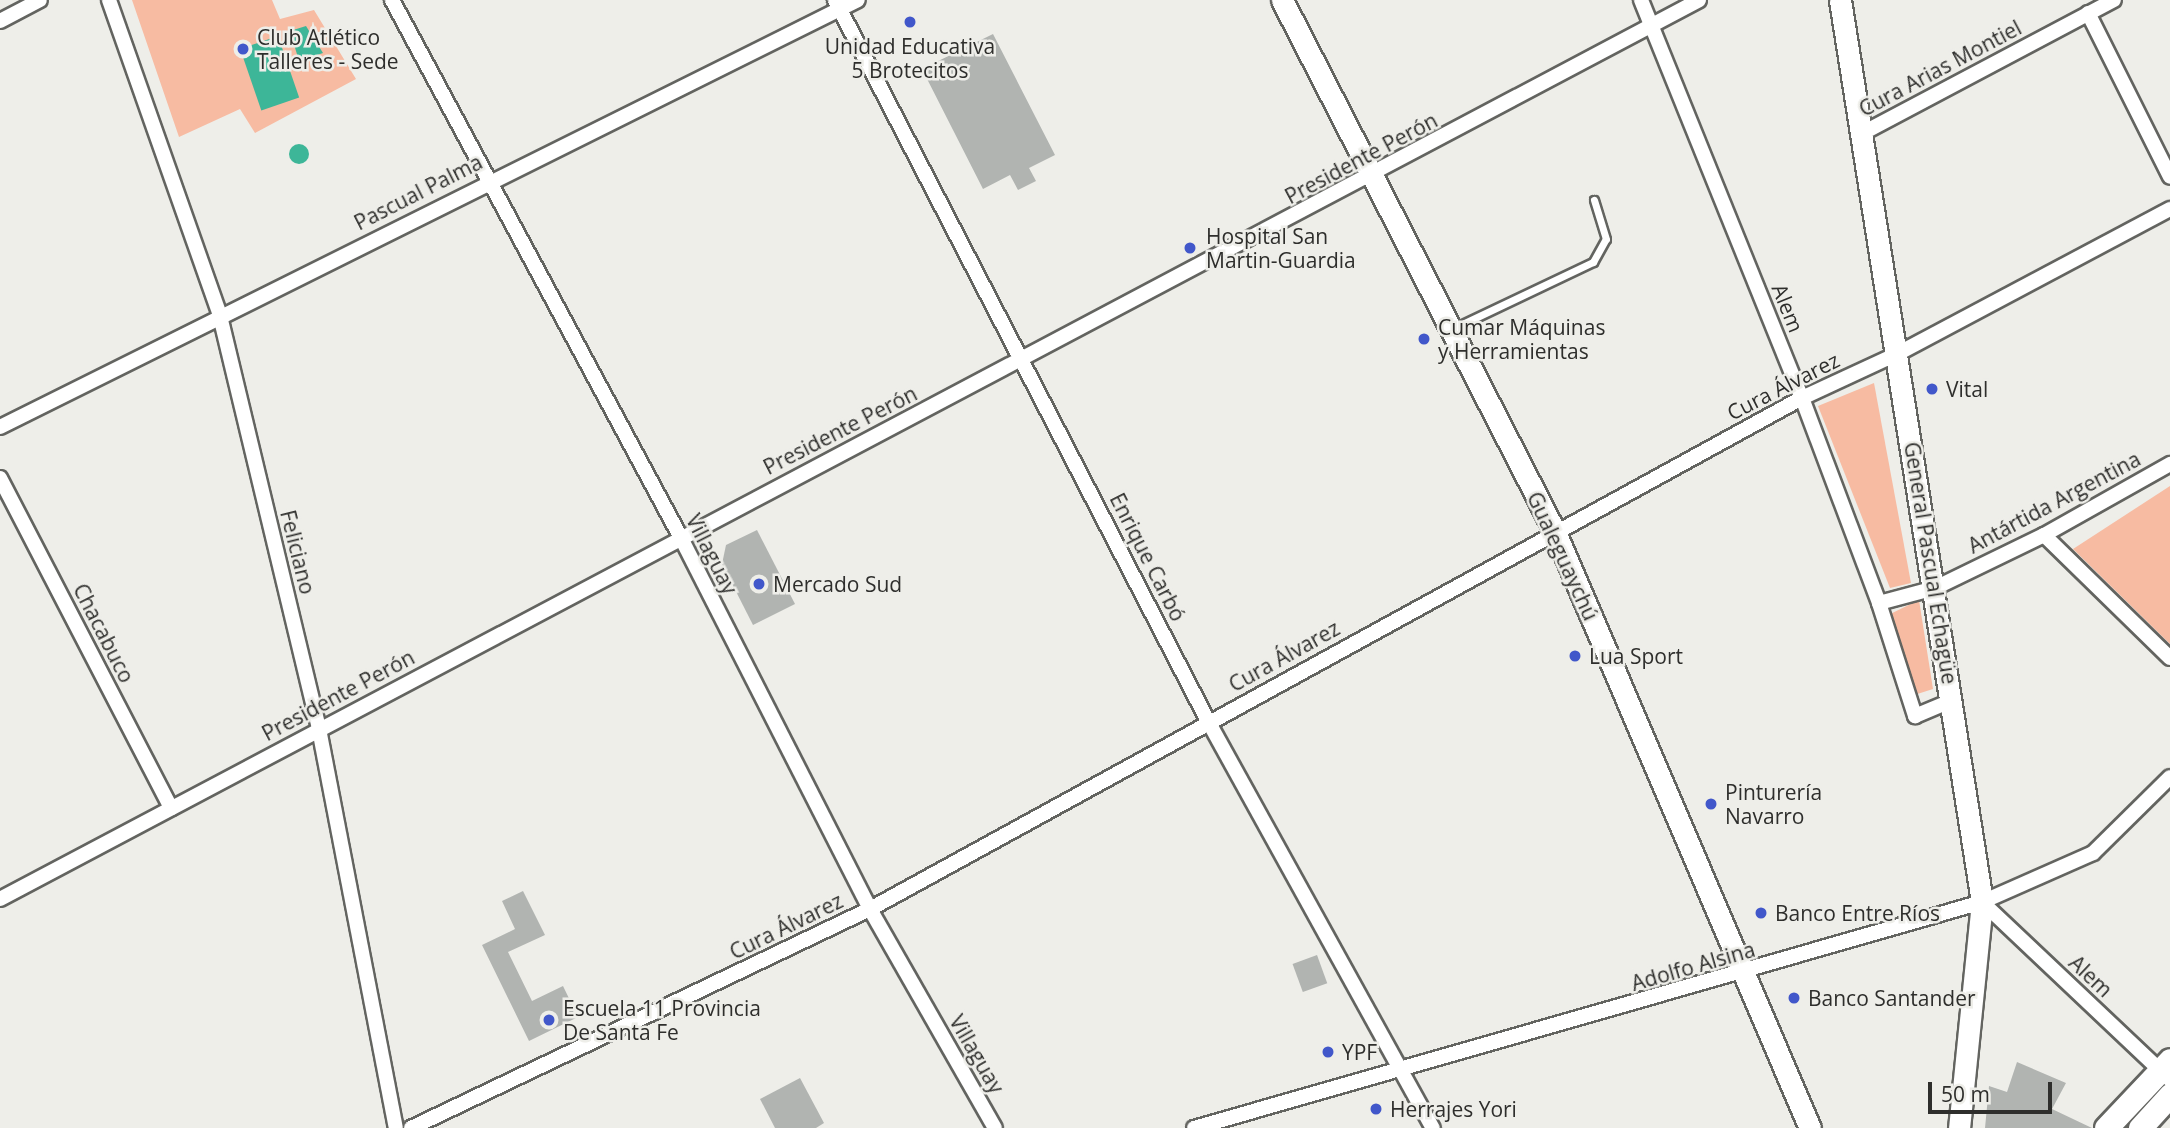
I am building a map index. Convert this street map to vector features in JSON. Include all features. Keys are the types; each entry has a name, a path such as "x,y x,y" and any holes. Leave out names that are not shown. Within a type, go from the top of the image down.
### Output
{"main road":[{"path":"2106,1128 2167,1070"},
{"path":"2140,1128 2170,1095"}],"street":[{"path":"0,21 40,0"},
{"name":"Feliciano","path":"109,0 220,316 319,729 396,1128"},
{"name":"Villaguay","path":"392,0 680,536 870,909 995,1128"},
{"name":"Pascual Palma","path":"0,427 838,5 858,0"},
{"name":"Gualeguaychú","path":"1282,0 1555,532 1810,1128"},
{"name":"Alem","path":"1642,0 1802,398 1879,603 1915,716 1953,700"},
{"name":"Presidente Perón","path":"0,899 680,536 1023,360 1651,28 1699,0"},
{"name":"General Pascual Echagüe","path":"1840,0 1899,353 1982,902 1959,1128"},
{"name":"Cura Arias Montiel","path":"1861,134 2114,0"},
{"name":"Enrique Carbó","path":"838,5 1208,721 1433,1128"},
{"path":"2088,13 2170,177"},
{"name":"Cura Álvarez","path":"411,1128 870,909 1208,721 1802,398 1899,353 2170,209"},
{"name":"Antártida Argentina","path":"1879,603 1935,588 2044,535 2170,464"},
{"name":"Chacabuco","path":"0,478 171,808"},
{"path":"2044,535 2170,658"},
{"name":"Adolfo Alsina","path":"1194,1128 1745,973 1982,902 2093,853 2170,777"},
{"name":"Alem","path":"1982,902 2167,1070"}],"lane":[{"path":"1451,330 1593,262 1606,239 1594,200"}],"shaded area":[{"name":"Club Atlético Talleres - Sede","path":"132,0 272,0 280,19 314,10 356,79 255,133 240,109 179,137"},
{"path":"306,26 323,53 299,61 290,31"},
{"path":"278,36 299,97 261,110 240,49"},
{"path":"299,144 306,147 309,154 306,161 299,164 292,161 289,154 292,147"},
{"path":"1874,383 1911,583 1890,588 1818,406"},
{"path":"2170,486 2170,644 2073,549"},
{"path":"1919,600 1933,689 1911,696 1884,617"}],"building":[{"path":"993,34 1055,155 1029,168 1036,181 1018,190 1010,175 983,189 922,69"},
{"name":"Mercado Sud","path":"757,530 795,604 753,625 722,564 726,545"},
{"path":"523,891 545,935 508,952 532,1001 563,986 578,1017 529,1041 482,945 515,929 502,901"},
{"path":"1317,955 1327,983 1303,992 1293,964"},
{"path":"2017,1062 2066,1083 2052,1109 2092,1128 1985,1128 1989,1086 2007,1092"},
{"path":"800,1078 824,1123 816,1128 775,1128 760,1099"}],"place":[{"name":"Unidad Educativa 5 Brotecitos","path":"910,22"},
{"name":"Club Atlético Talleres - Sede","path":"243,49"},
{"name":"Hospital San Martin-Guardia","path":"1190,248"},
{"name":"Cumar Máquinas y Herramientas","path":"1424,339"},
{"name":"Vital","path":"1932,389"},
{"name":"Mercado Sud","path":"759,584"},
{"name":"Lua Sport","path":"1575,656"},
{"name":"Pinturería Navarro","path":"1711,804"},
{"name":"Banco Entre Ríos","path":"1761,913"},
{"name":"Banco Santander","path":"1794,998"},
{"name":"Escuela 11 Provincia De Santa Fe","path":"549,1020"},
{"name":"YPF","path":"1328,1052"},
{"name":"Herrajes Yori","path":"1376,1109"}]}
